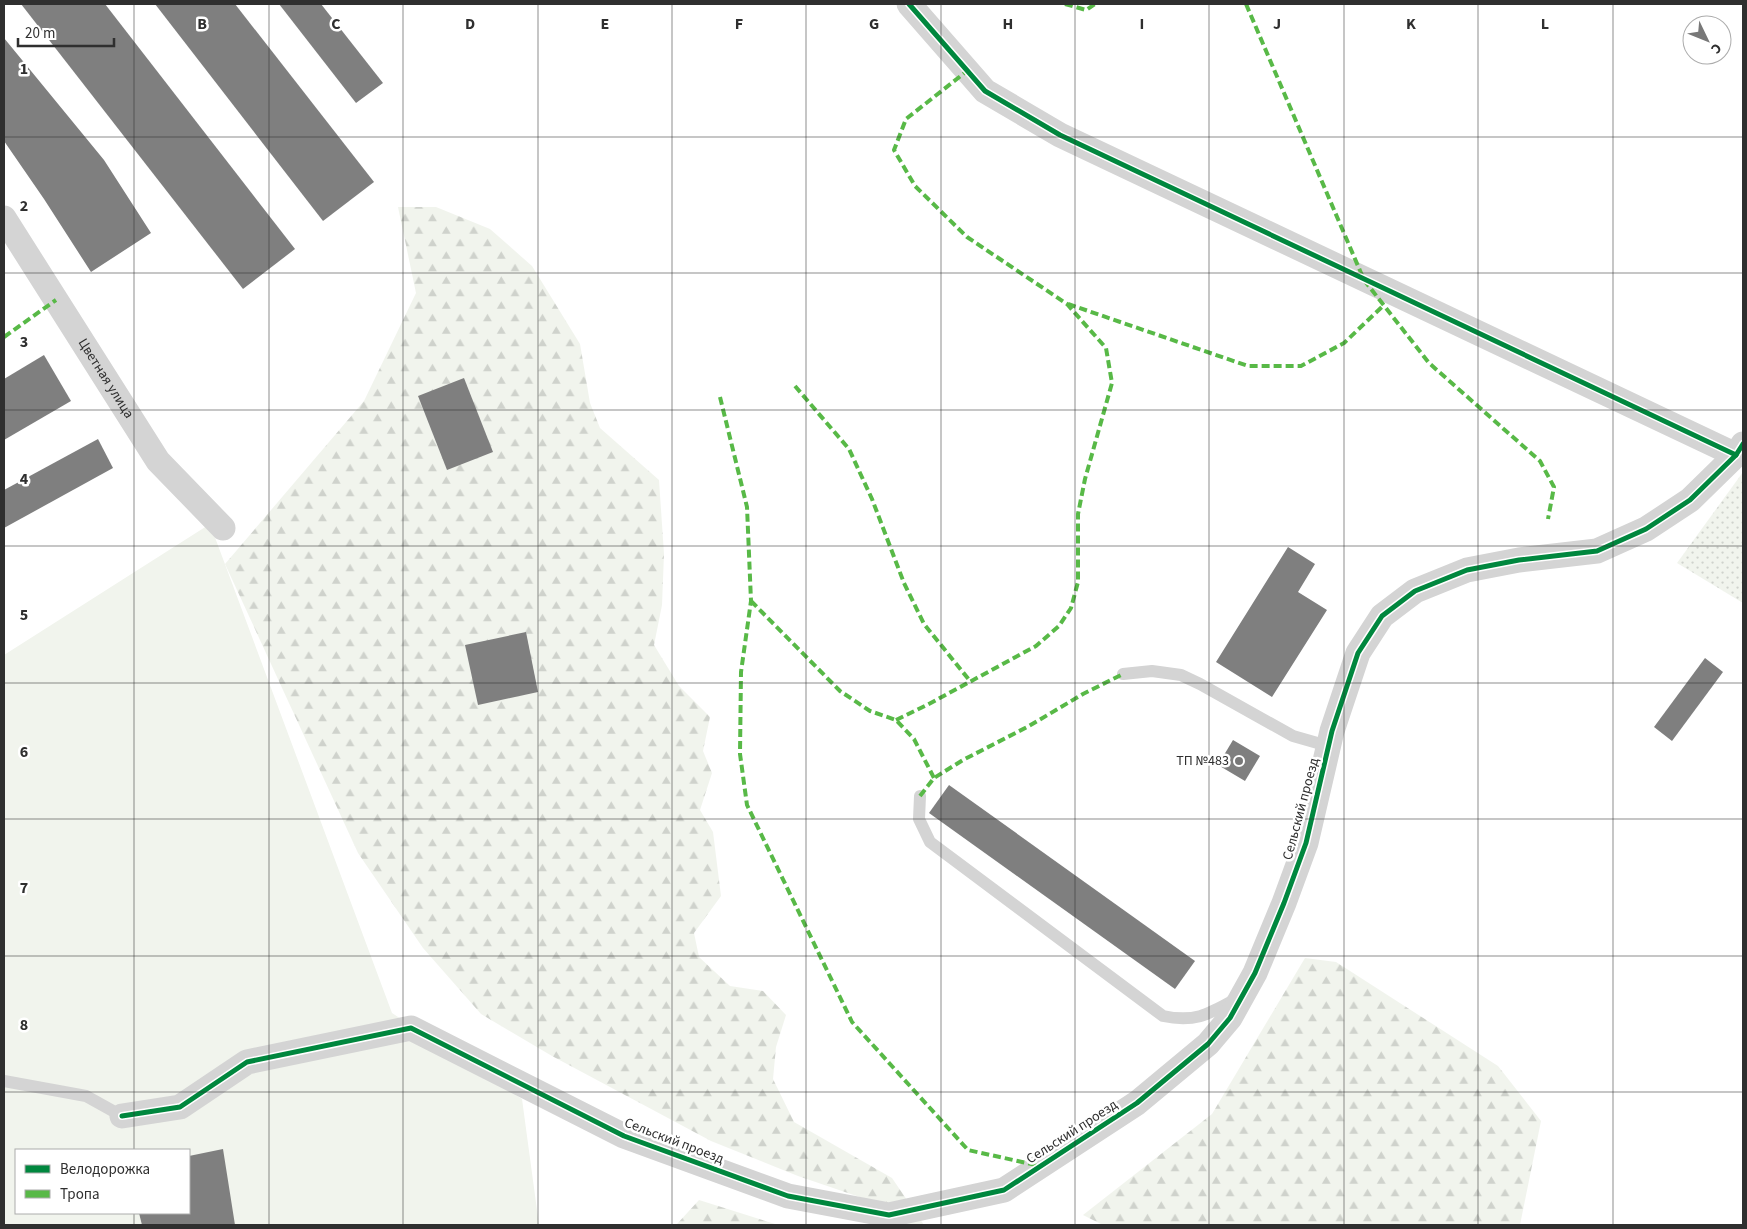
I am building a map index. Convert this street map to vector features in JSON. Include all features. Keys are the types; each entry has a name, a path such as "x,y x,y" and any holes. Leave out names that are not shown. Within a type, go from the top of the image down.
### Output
{"street":[{"path":"910,4 985,92 1060,136 1739,450"},
{"name":"Цветная улица","path":"4,218 158,461 223,528"},
{"name":"Сельский проезд","path":"122,1116 180,1107 247,1062 411,1028 624,1136 788,1196 889,1215 1004,1190 1137,1103 1208,1044 1230,1018 1255,973 1284,903 1306,843 1328,746 1358,653 1382,616 1415,590 1467,570 1519,560 1598,551 1646,530 1690,500 1739,450"}],"lane":[{"path":"1124,674 1152,671 1180,675 1200,684 1293,736 1328,746"},
{"path":"920,796 919,819 930,842 1163,1016 1181,1020 1208,1015 1242,997"},
{"path":"4,1081 86,1096 122,1116"}],"green space":[{"path":"398,207 436,207 490,229 532,266 580,344 590,403 600,428 659,480 664,554 662,605 654,645 679,686 710,717 703,751 712,773 700,810 713,832 721,896 694,933 699,957 730,986 763,991 786,1015 776,1047 773,1079 794,1122 892,1178 924,1225 888,1225 880,1204 798,1176 711,1141 552,1056 481,1014 423,948 358,853 225,564 364,401 416,293"},
{"path":"1743,472 1743,603 1677,563"},
{"path":"210,524 392,1013 522,1099 539,1225 4,1225 4,655"},
{"path":"1305,958 1336,962 1498,1066 1541,1121 1520,1225 1103,1225 1083,1215 1212,1114"},
{"path":"699,1200 779,1225 663,1225 677,1224"}],"building":[{"path":"21,4 105,4 295,249 243,289"},
{"path":"155,4 235,4 374,182 323,221"},
{"path":"279,4 321,4 383,83 356,103"},
{"path":"4,38 104,160 151,233 91,272 4,141"},
{"path":"44,355 71,401 4,440 4,379"},
{"path":"464,378 493,452 447,470 418,396"},
{"path":"98,439 113,468 4,528 4,490"},
{"path":"1288,547 1315,564 1298,592 1327,610 1272,697 1216,662"},
{"path":"526,632 538,692 478,705 465,645"},
{"path":"1705,658 1723,672 1672,741 1654,727"},
{"name":"ТП №483","path":"1233,740 1260,756 1245,781 1218,765"},
{"path":"949,785 1195,961 1175,989 929,813"},
{"path":"223,1149 235,1225 142,1225 139,1214 190,1214 190,1156"}],"marked path":[{"path":"1065,4 1086,10 1095,4"},
{"path":"1246,4 1364,280 1429,363 1540,461 1554,487 1548,519"},
{"path":"896,720 1036,646 1059,626 1071,608 1078,582 1078,514 1085,479 1112,383 1106,348 1067,304 967,237 915,186 894,150 906,119 967,71"},
{"path":"4,337 56,300"},
{"path":"1068,304 1248,366 1301,366 1344,343 1384,305"},
{"path":"795,386 849,449 872,499 904,583 924,624 970,681"},
{"path":"720,397 747,507 751,601 741,672 740,754 747,805 852,1022 968,1150 1040,1166"},
{"path":"751,601 840,691 870,711 896,720 914,739 934,778"},
{"path":"920,796 934,778 963,760 1123,674"}],"cycle path":[{"path":"909,4 985,91 1060,135 1736,455"},
{"path":"122,1116 180,1107 247,1062 411,1028 624,1136 788,1196 889,1215 1004,1190 1137,1103 1208,1044 1230,1018 1255,973 1284,903 1306,843 1332,731 1358,653 1382,616 1415,591 1467,570 1519,560 1597,551 1646,529 1690,500 1736,455 1743,444"}],"place":[{"name":"ТП №483","path":"1239,761"}]}
